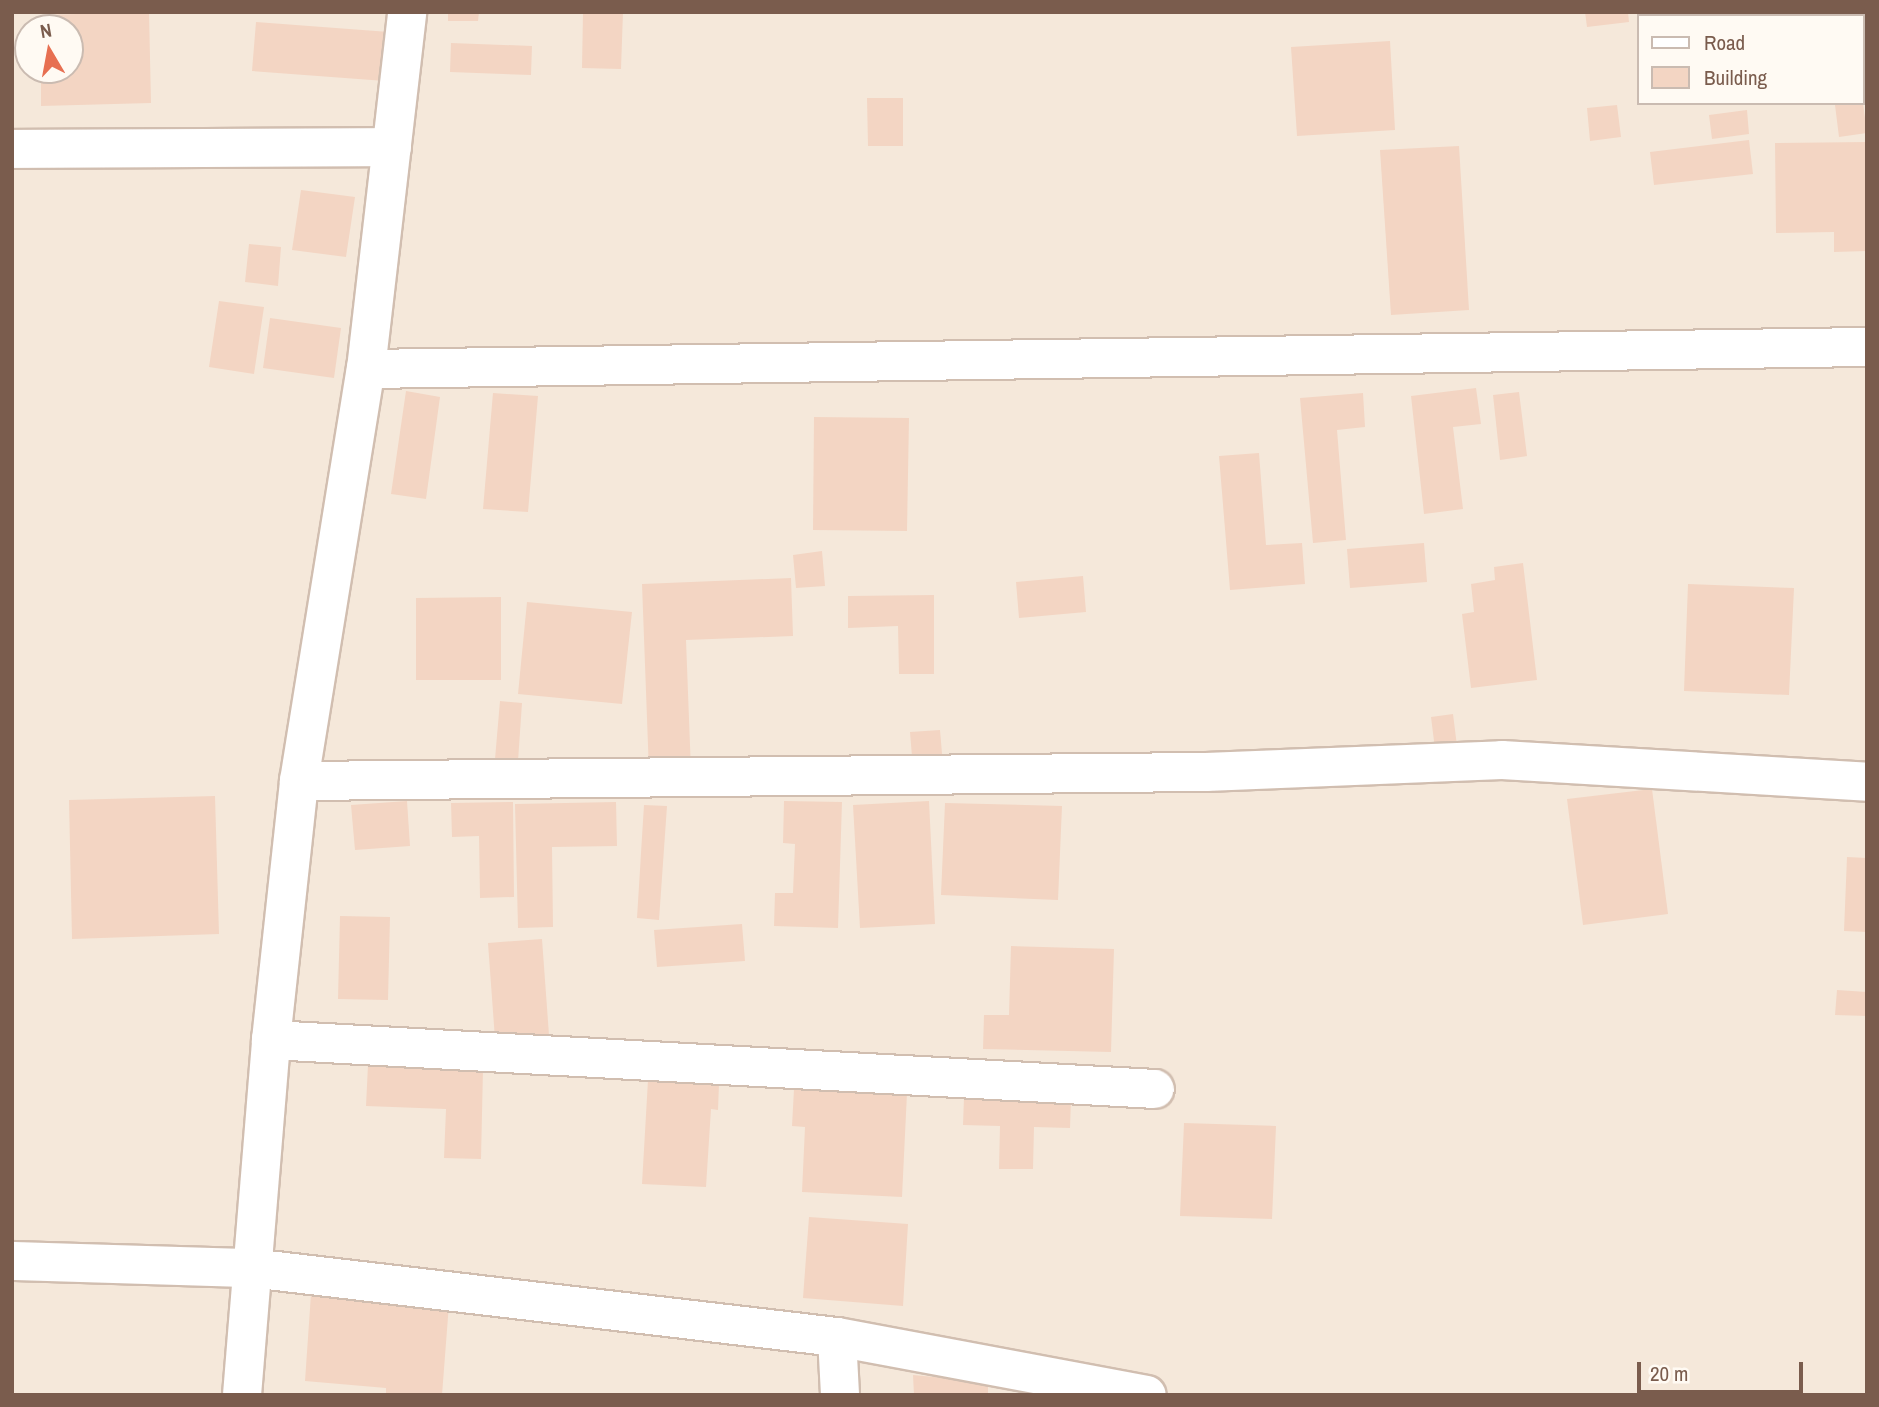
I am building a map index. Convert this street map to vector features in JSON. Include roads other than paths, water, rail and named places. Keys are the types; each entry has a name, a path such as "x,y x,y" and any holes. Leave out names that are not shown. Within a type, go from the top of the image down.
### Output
{"street":[{"path":"242,1395 271,1040 299,781 366,369 407,12"},
{"path":"12,149 392,147"},
{"path":"366,369 1867,346"},
{"path":"299,781 1206,772 1502,760 1867,782"},
{"path":"271,1040 1155,1089"},
{"path":"12,1261 251,1268 836,1337 1147,1395"},
{"path":"836,1337 839,1395"}]}
